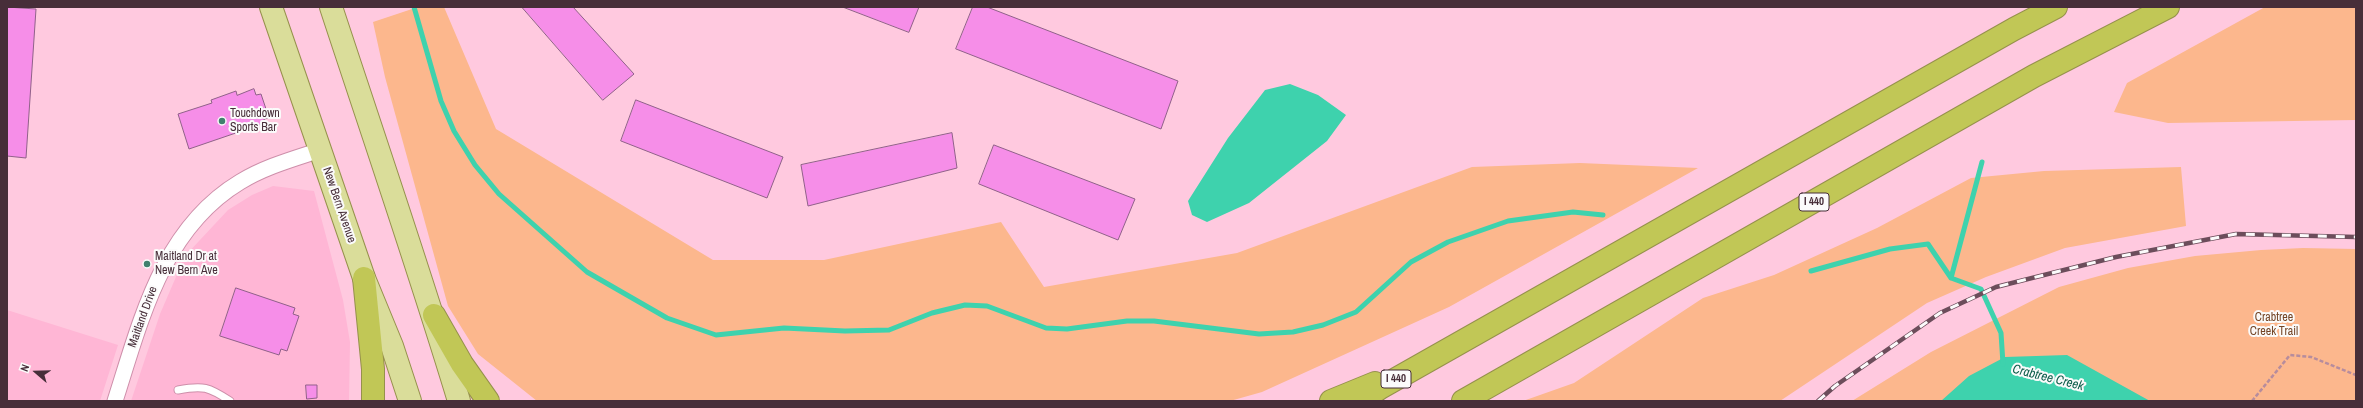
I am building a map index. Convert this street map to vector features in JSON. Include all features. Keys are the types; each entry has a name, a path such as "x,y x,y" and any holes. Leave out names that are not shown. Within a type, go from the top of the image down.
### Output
{"highway":[{"name":"I 440","path":"1361,401 1380,388 2014,29 2056,7"},
{"name":"I 440","path":"1463,401 2034,76 2168,7"},
{"path":"364,278 373,369 373,401"},
{"path":"434,315 462,364 488,401"},
{"path":"1331,401 1433,358"}],"main road":[{"name":"New Bern Avenue","path":"271,7 364,278 392,346 410,401"},
{"path":"331,7 434,315 459,401"}],"street":[{"name":"Maitland Drive","path":"115,401 154,287 171,252 189,225 240,182 276,165 320,150"}],"lane":[{"path":"178,390 198,386 217,392 230,401"}],"path":[{"path":"2252,401 2290,355 2311,356 2356,375"}],"shaded area":[{"path":"273,186 314,191 343,300 350,342 349,400 131,401 160,314 185,256 228,210 252,195"},
{"path":"7,310 118,345 100,401 7,401"}],"green space":[{"path":"418,7 444,7 496,129 713,260 824,260 1001,222 1044,287 1237,253 1472,167 1580,163 1698,168 1449,307 1262,392 1230,401 537,401 478,354 448,306 385,77 373,22"},
{"path":"2265,7 2356,7 2356,120 2168,123 2114,112 2127,83"},
{"path":"2181,167 2186,226 2065,248 1986,277 1927,303 1780,401 1523,401 1574,383 1703,298 1774,275 1877,228 1971,178 2044,171"},
{"name":"Crabtree Creek Trail","path":"2303,248 2356,249 2356,401 1852,401 1931,352 2059,287 2128,268 2195,256"}],"water":[{"path":"1290,84 1318,95 1346,115 1327,141 1249,203 1207,222 1192,215 1188,201 1228,138 1265,90"},
{"name":"Crabtree Creek","path":"2067,355 2150,401 1941,401 1969,376 2005,357"}],"building":[{"path":"7,7 36,9 26,158 7,156"},
{"path":"522,7 573,7 634,74 603,100"},
{"path":"843,7 919,7 909,32"},
{"path":"973,7 987,7 1178,81 1161,129 956,49"},
{"name":"Touchdown Sports Bar","path":"254,89 256,95 261,94 269,118 264,119 265,123 189,149 178,114 212,103 211,100 236,91 237,95"},
{"path":"636,100 783,157 767,198 621,141"},
{"path":"952,133 957,168 808,206 801,165"},
{"path":"994,145 1135,199 1118,240 979,184"},
{"path":"236,288 295,308 293,314 299,316 287,351 281,349 279,355 220,336"},
{"path":"306,385 317,385 317,398 307,399"}],"waterway":[{"path":"414,7 441,101 454,131 475,165 499,194 587,272 667,318 716,335 784,328 845,331 889,330 932,313 965,305 987,306 1046,328 1067,329 1127,321 1154,321 1259,334 1293,332 1323,325 1356,312 1411,262 1448,242 1508,221 1573,212 1603,215"},
{"path":"1951,278 1982,162"},
{"path":"1811,271 1890,249 1928,244 1951,278 1981,289 2001,333 2003,364"}],"railway":[{"path":"1818,401 1835,386 1940,313 1996,287 2116,257 2236,234 2356,237"}],"place":[{"name":"Touchdown Sports Bar","path":"222,121"},
{"name":"Maitland Dr at New Bern Ave","path":"147,264"}]}
